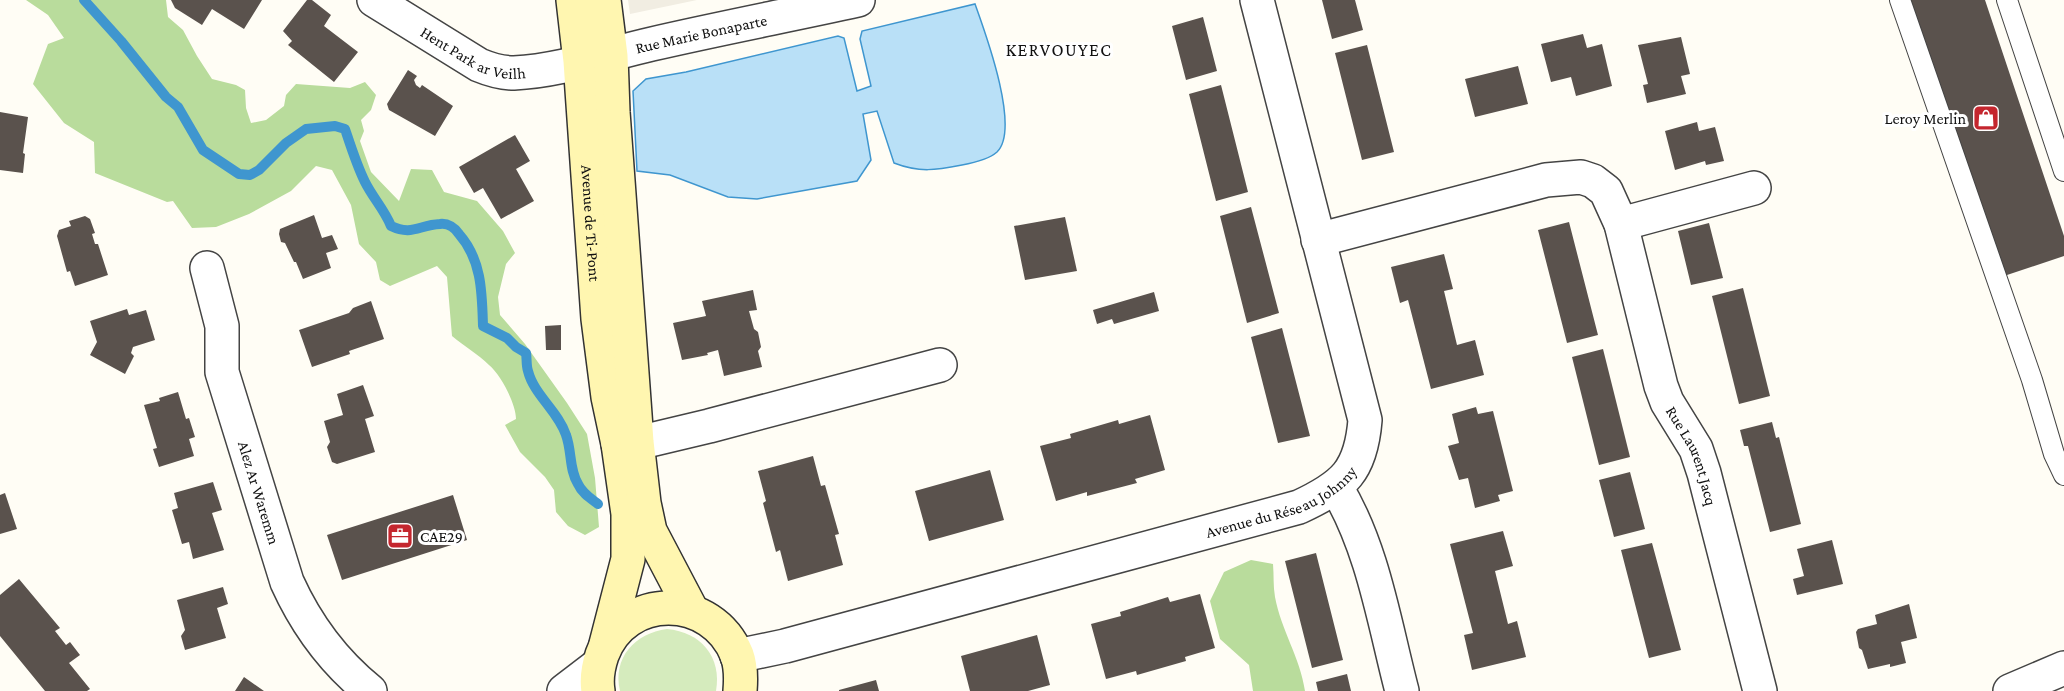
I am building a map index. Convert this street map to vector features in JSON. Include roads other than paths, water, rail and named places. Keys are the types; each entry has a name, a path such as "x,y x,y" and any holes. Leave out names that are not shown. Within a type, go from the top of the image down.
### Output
{"street":[{"name":"Hent Park ar Veilh","path":"374,0 451,49 494,72 528,72 596,58"},
{"name":"Avenue de Ti-Pont","path":"573,0 596,58 614,123 628,443 628,559 601,666"},
{"name":"Avenue de Ti-Pont","path":"596,58 604,0"},
{"name":"Rue Marie Bonaparte","path":"596,58 858,0"},
{"name":"Avenue du Réseau Johnny","path":"737,656 785,646 1299,507 1336,487 1348,475 1358,459 1365,420 1257,0"},
{"name":"Rue Laurent Jacq","path":"1318,240 1546,180 1581,177 1593,182 1606,192 1621,224 1661,386 1671,409 1696,449 1704,473 1760,691"},
{"path":"1621,224 1754,188"},
{"name":"Alez Ar Waremm","path":"207,268 222,326 222,372 287,582 311,628 356,680 370,691"},
{"path":"628,443 709,426 940,365"},
{"name":"Avenue de Ti-Pont","path":"628,443 650,531 692,611"},
{"path":"1336,487 1350,509 1364,546 1402,691"},
{"path":"564,691 601,666 618,628 643,612 673,607 692,611 711,621 727,636 737,656 741,674 740,691"},
{"path":"2010,691 2064,668"}],"lane":[{"path":"1900,0 2032,380 2054,454 2064,475"},
{"path":"2007,0 2064,171"}],"water":[{"path":"975,4 999,80 1005,123 1003,140 997,152 989,157 980,161 936,169 912,168 894,163 877,111 863,114 871,160 857,181 757,199 728,197 670,175 637,171 633,91 646,79 686,72 838,36 844,38 857,91 871,86 860,39 862,31"}],"waterway":[{"path":"84,0 166,97 178,107 203,150 239,174 250,175 259,170 286,143 306,129 335,126 345,129 362,176 391,226 410,230 443,224 455,230 467,244 476,266 481,289 483,326 507,338 526,353 527,369 531,380 558,418 566,435 575,479 584,493 598,504"}],"place":[{"name":"Leroy Merlin","path":"1986,118"},
{"name":"CAE29","path":"400,536"}],"district":[{"name":"KERVOUYEC","path":"1059,50"}]}
